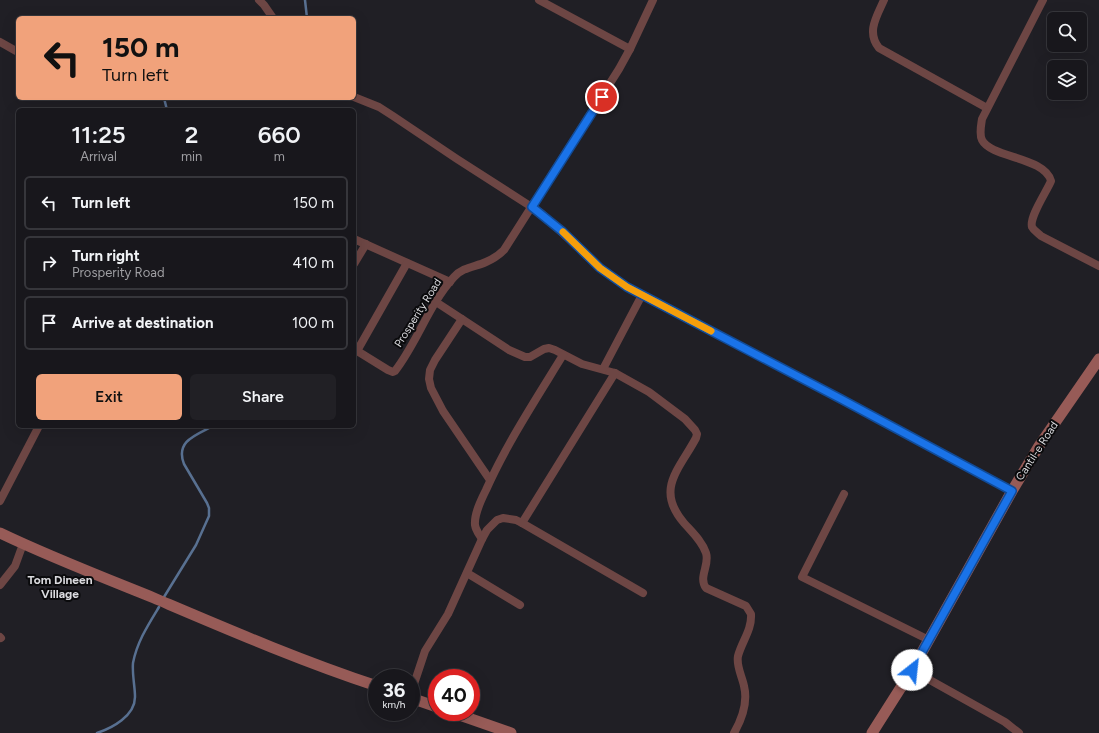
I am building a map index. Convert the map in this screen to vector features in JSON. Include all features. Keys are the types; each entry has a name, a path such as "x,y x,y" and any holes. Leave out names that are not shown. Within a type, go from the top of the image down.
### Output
{"street":[{"path":"259,0 272,16"},
{"path":"539,0 630,49"},
{"name":"Prosperity Road","path":"356,351 393,372 450,282 462,270 486,262 504,250 602,97 630,49 653,0"},
{"path":"884,0 872,31 874,41 879,48 987,108"},
{"path":"1043,0 982,119 980,130 982,140 987,147 1041,168 1050,176 1051,180 1035,213 1032,228 1041,236 1099,266"},
{"path":"0,42 16,51"},
{"path":"356,98 379,107 457,160 532,207 563,232 600,268 627,287 841,399 1012,491"},
{"path":"356,240 450,282"},
{"path":"356,261 366,244"},
{"path":"356,348 407,263"},
{"path":"602,369 642,295"},
{"path":"436,302 509,350 522,356 530,357 544,349 549,348 582,364 614,373 633,382 693,426 697,434 672,478 669,492 672,504 678,516 701,542 705,551 707,558 703,575 703,584 706,588 746,606 751,614 749,628 738,655 738,663 746,698 742,715 734,733"},
{"path":"462,319 435,360 430,370 428,379 443,411 490,480"},
{"path":"482,539 477,532 475,524 490,480 509,444 563,355"},
{"name":"Cantil-e Road","path":"872,733 912,670 1012,491 1039,446 1099,359"},
{"path":"522,522 614,373"},
{"path":"0,501 38,428"},
{"path":"844,494 802,577 929,640"},
{"path":"419,669 425,651 448,614 482,539 491,525 497,520 509,518 522,522 643,593"},
{"path":"0,533 23,544 209,621 349,677 368,683"},
{"path":"0,585 15,566 23,544"},
{"path":"467,573 520,605"},
{"path":"912,670 1005,722 1019,733"},
{"path":"476,721 510,733"}],"waterway":[{"path":"305,0 307,16"},
{"path":"164,100 166,108"},
{"path":"164,597 196,545 209,516 209,508 207,503 184,464 182,450 189,440 209,428"},
{"path":"97,733 122,720 134,704 133,663 135,655 143,634 159,607"}],"slow traffic":[{"path":"563,232 600,268 612,277 627,287 711,331"}],"district":[{"name":"Tom Dineen Village","path":"60,587"}],"route":[{"path":"602,97 532,207 542,213 600,268 627,287 841,399 1012,491 912,670"}]}
